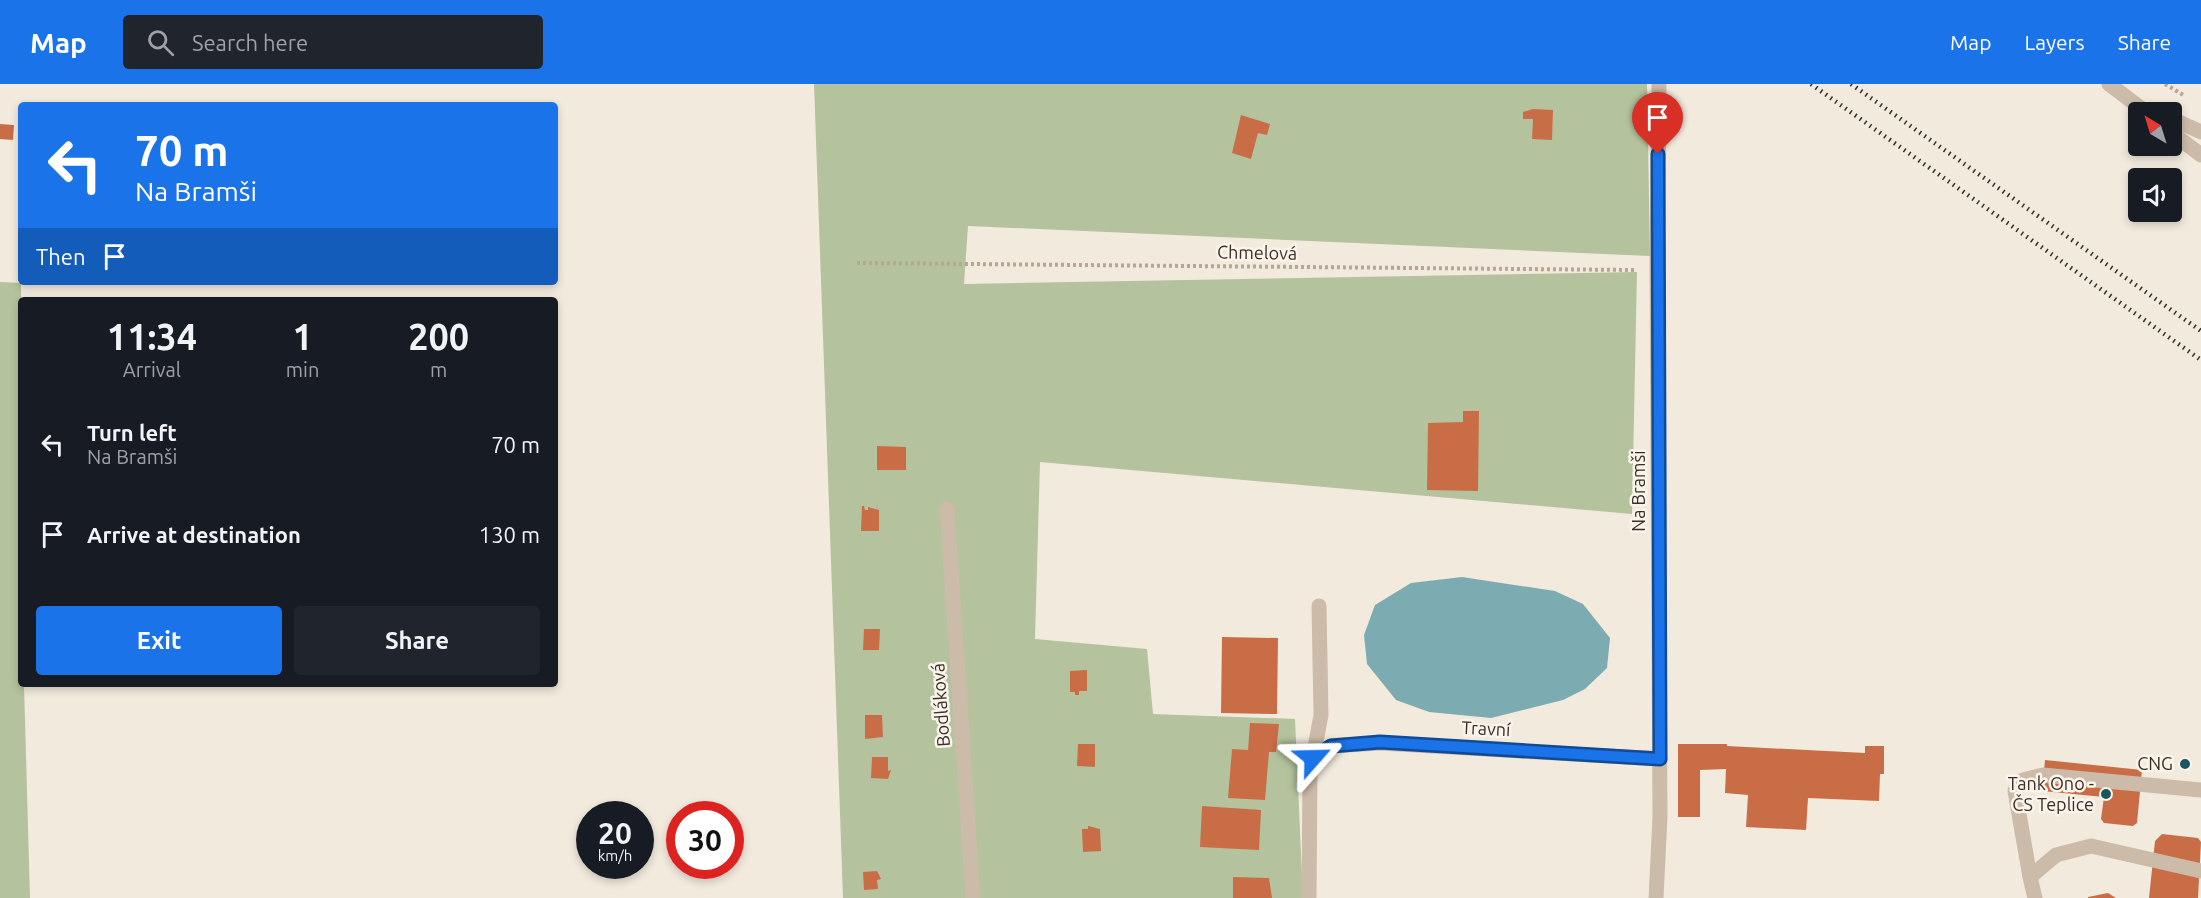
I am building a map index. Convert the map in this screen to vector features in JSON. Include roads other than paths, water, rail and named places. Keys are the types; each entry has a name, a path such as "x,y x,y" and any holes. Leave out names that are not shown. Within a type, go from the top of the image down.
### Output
{"street":[{"name":"Na Bramši","path":"1656,898 1660,759 1657,271 1659,84"},
{"path":"2109,84 2134,102"},
{"path":"2131,100 2136,102"},
{"path":"2182,123 2201,132"},
{"path":"2182,141 2201,155"},
{"name":"Bodláková","path":"947,509 973,898"},
{"path":"1309,898 1310,774 1321,715 1319,606"},
{"name":"Travní","path":"1313,758 1331,746 1380,742 1660,759"},
{"path":"2035,898 2015,791 2023,780 2043,775 2201,790"},
{"path":"2030,877 2056,855 2091,846 2201,871"}],"water":[{"path":"1462,577 1555,591 1583,604 1610,638 1607,668 1585,689 1563,700 1491,718 1429,712 1396,700 1367,664 1364,635 1375,605 1411,583"}],"railway":[{"path":"1811,84 2201,360"},
{"path":"1851,84 2201,331"}],"place":[{"name":"CNG","path":"2185,764"},
{"name":"Tank Ono - ČS Teplice","path":"2106,794"}]}
